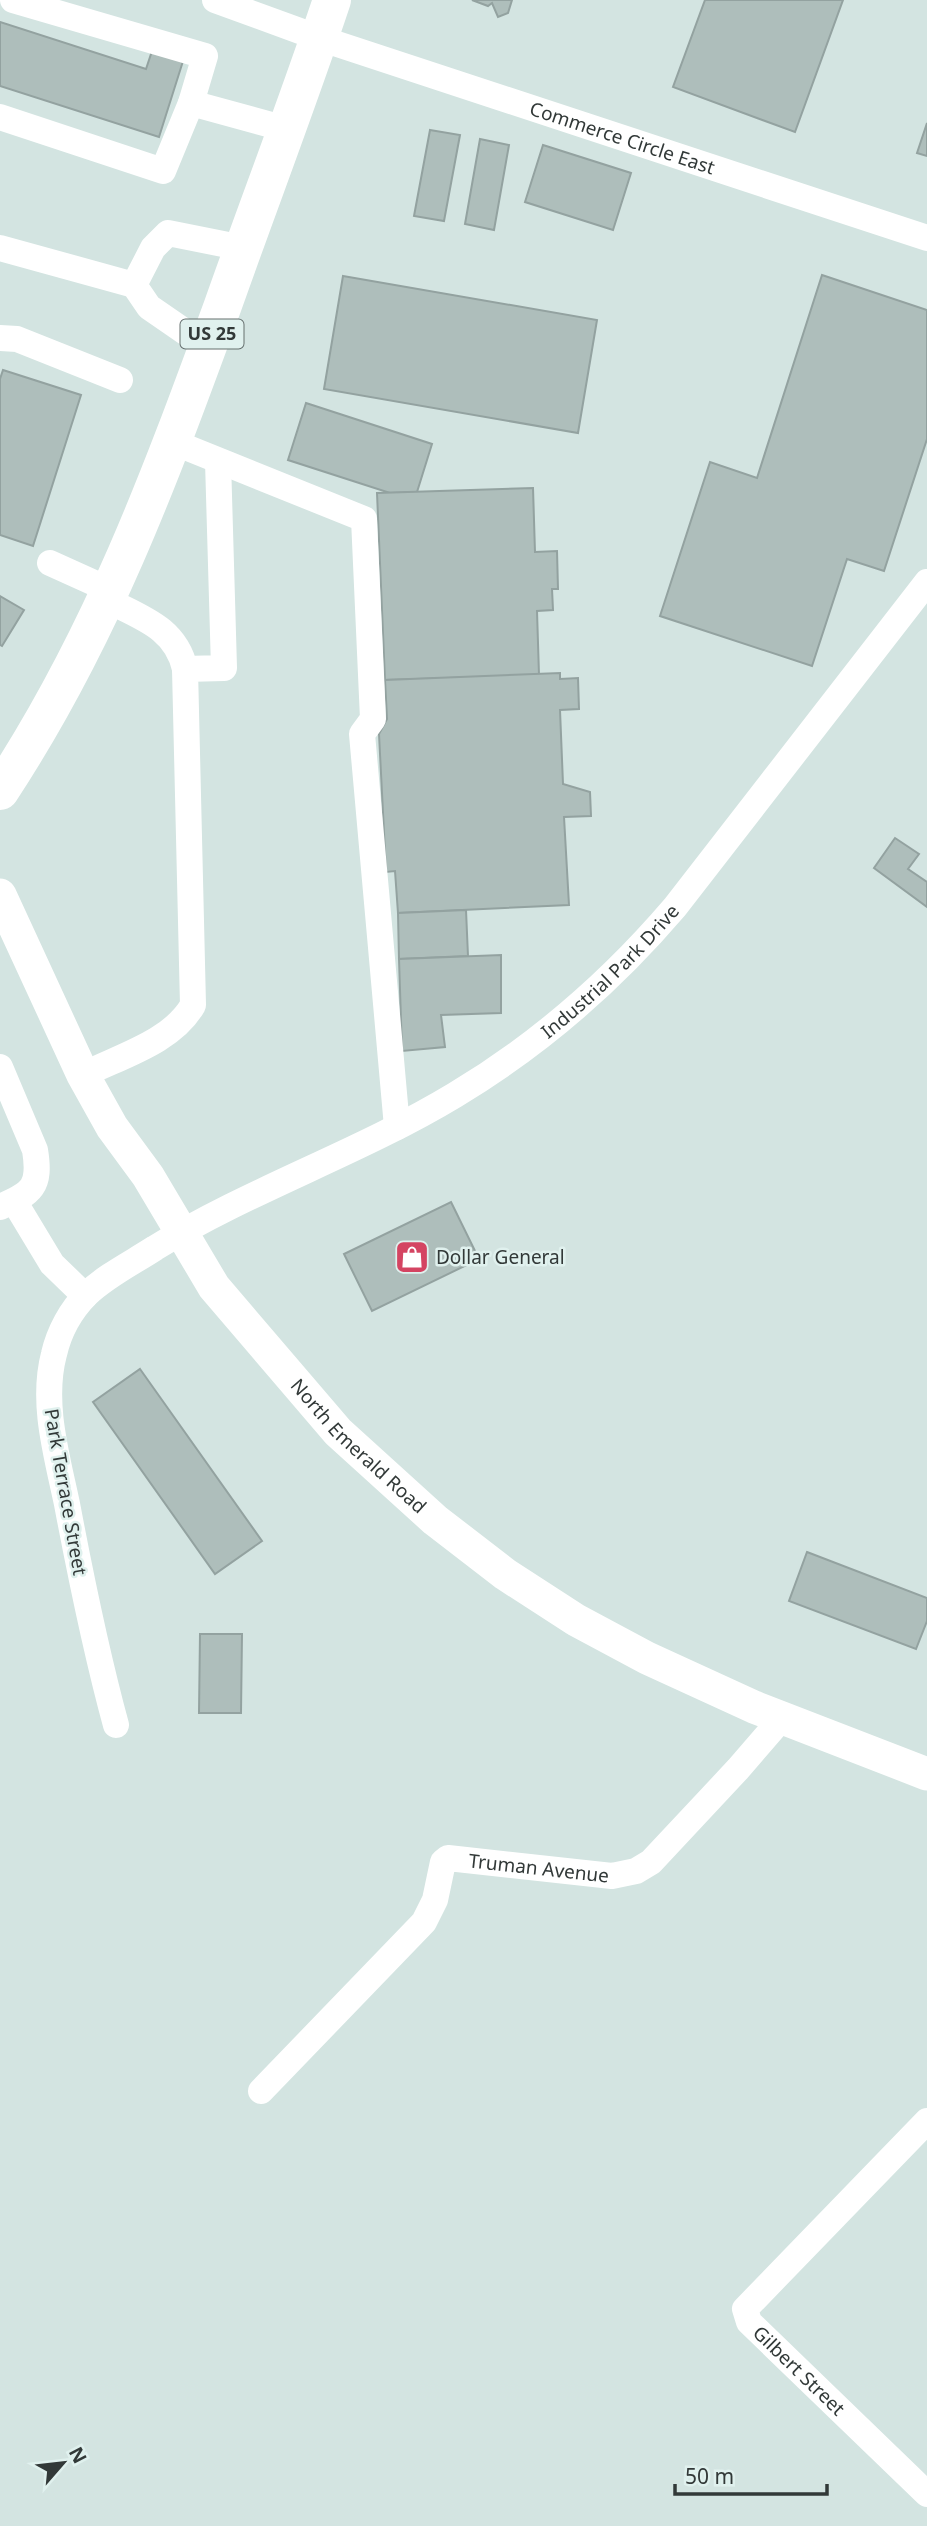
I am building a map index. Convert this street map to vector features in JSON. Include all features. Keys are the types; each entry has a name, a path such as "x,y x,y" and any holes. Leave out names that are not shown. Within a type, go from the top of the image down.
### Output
{"highway":[{"name":"US 25","path":"0,791 80,654 109,595 173,442 332,0"}],"main road":[{"name":"North Emerald Road","path":"0,895 83,1074 112,1127 182,1231 214,1287 287,1376 338,1432 435,1520 505,1574 576,1620 647,1658 782,1718 927,1774"}],"street":[{"path":"0,117 163,171 191,103 205,56 13,0"},
{"name":"Commerce Circle East","path":"215,0 319,38 927,238"},
{"path":"191,103 286,129"},
{"path":"134,285 153,248 168,233 243,247"},
{"path":"0,248 134,285 149,307 207,347"},
{"path":"0,338 17,339 120,380"},
{"path":"173,442 364,519 373,719 362,734 397,1127"},
{"path":"185,669 224,668 218,461"},
{"path":"50,563 109,595 169,635 181,649 185,669 193,1005 183,1022 169,1033 83,1074"},
{"name":"Industrial Park Drive","path":"182,1231 228,1206 397,1127 453,1096 535,1042 605,984 638,950 927,582"},
{"path":"0,1067 35,1150 37,1164 34,1187 26,1196 7,1204 52,1264 85,1296"},
{"name":"Park Terrace Street","path":"116,1725 92,1635 50,1409 50,1375 56,1346 67,1320 85,1296 107,1278 182,1231"},
{"name":"Truman Avenue","path":"261,2091 424,1922 435,1900 443,1862 448,1858 612,1876 636,1871 660,1852 782,1718"},
{"name":"Gilbert Street","path":"927,2121 745,2309 749,2322 927,2494"}],"building":[{"path":"472,0 512,0 508,13 498,17 492,3 488,6"},
{"path":"705,0 843,0 795,132 673,87"},
{"path":"0,22 146,69 153,48 184,58 159,137 0,86"},
{"path":"927,123 927,156 917,153"},
{"path":"430,130 460,135 444,221 414,216"},
{"path":"480,139 509,145 494,230 465,224"},
{"path":"543,145 631,173 613,230 525,202"},
{"path":"822,275 927,310 927,439 884,571 847,559 812,666 660,616 710,462 757,478"},
{"path":"343,276 597,320 578,433 324,389"},
{"path":"3,370 81,395 33,546 0,535 0,379"},
{"path":"306,403 432,444 417,492 390,493 288,460"},
{"path":"533,488 535,552 557,551 558,589 552,589 553,610 537,611 539,675 385,680 377,493"},
{"path":"0,596 24,610 2,646 0,645"},
{"path":"560,673 560,679 578,678 579,709 560,710 563,784 590,792 591,816 564,817 569,905 398,913 395,871 386,872 379,734 387,719 385,680"},
{"path":"895,838 919,854 908,869 927,882 927,907 874,868"},
{"path":"466,910 468,956 399,959 398,913"},
{"path":"501,955 501,1013 441,1015 445,1047 402,1051 399,959"},
{"name":"Dollar General","path":"451,1202 479,1259 372,1311 344,1254"},
{"path":"140,1369 262,1541 215,1574 93,1402"},
{"path":"807,1552 927,1598 927,1621 916,1649 789,1601"},
{"path":"200,1634 242,1634 241,1713 199,1713"}],"place":[{"name":"Dollar General","path":"412,1257"}]}
